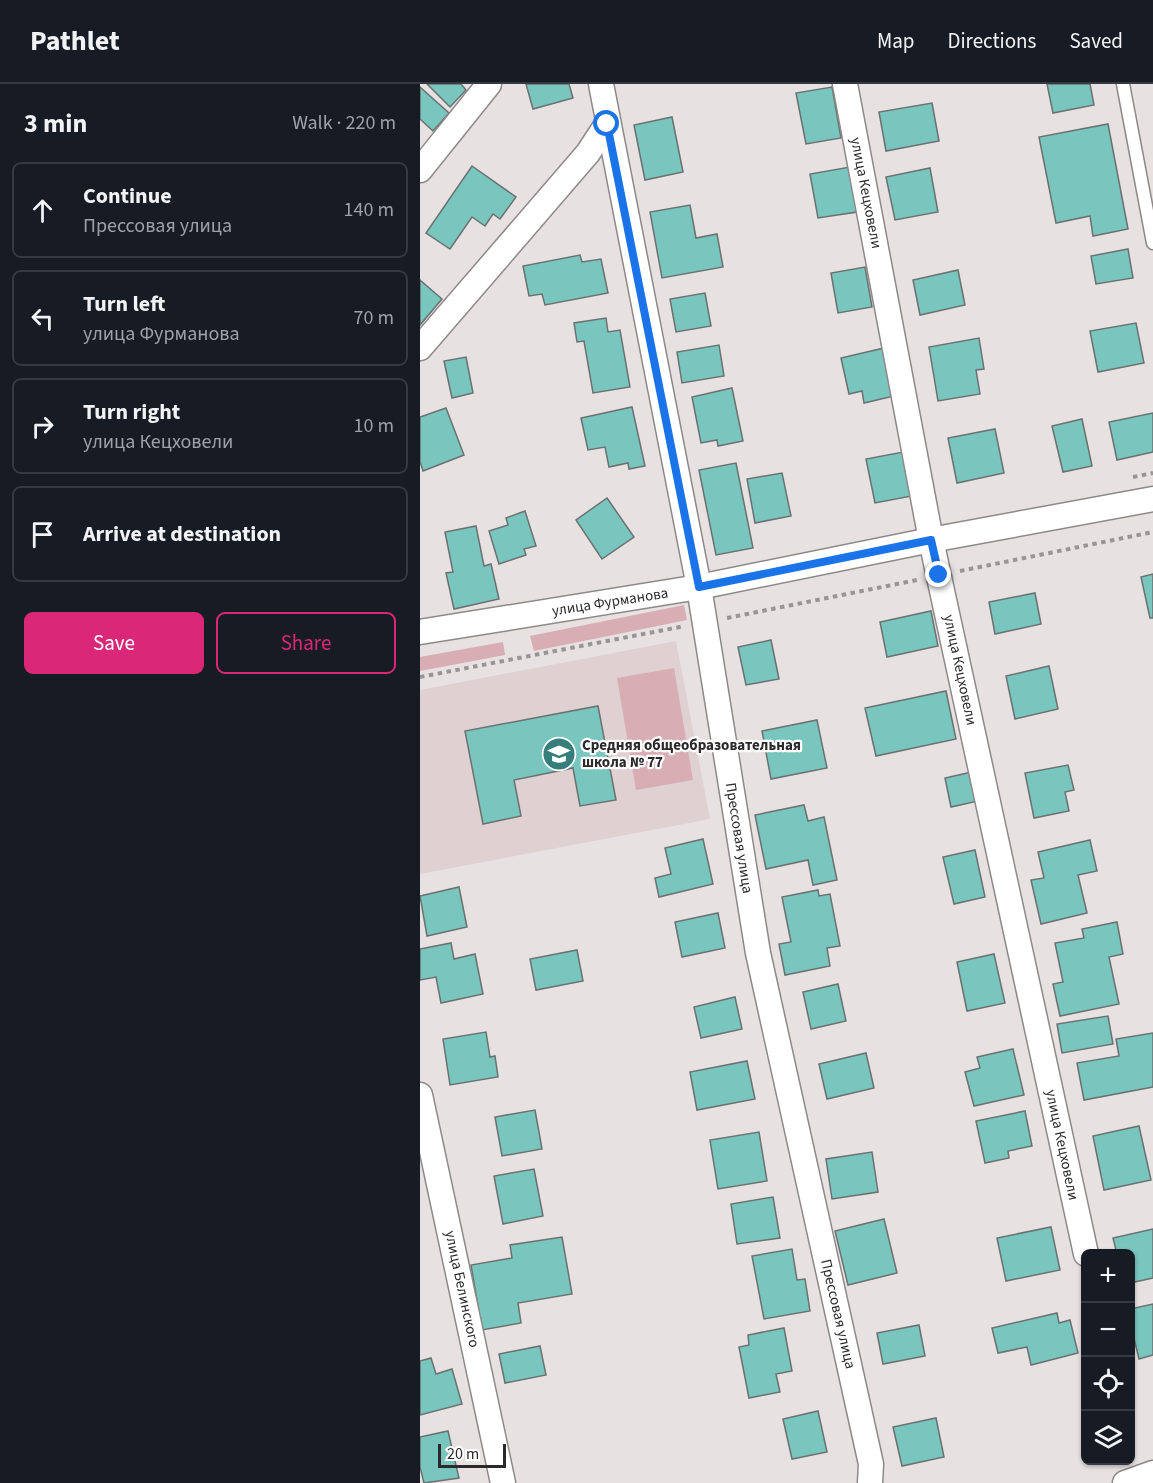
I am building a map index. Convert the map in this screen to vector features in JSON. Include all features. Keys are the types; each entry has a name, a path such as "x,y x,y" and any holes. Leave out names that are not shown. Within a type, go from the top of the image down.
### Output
{"street":[{"path":"420,170 489,84"},
{"name":"Прессовая улица","path":"601,84 699,587 758,953 871,1464 870,1483"},
{"name":"улица Кецховели","path":"845,84 931,540 1085,1249"},
{"path":"420,348 588,153 607,124"},
{"name":"улица Фурманова","path":"420,632 699,587 931,540 1153,500"},
{"name":"улица Белинского","path":"420,1095 503,1483"}],"lane":[{"path":"1123,84 1153,243"}],"path":[{"path":"420,677 1153,532"}],"shaded area":[{"path":"684,605 687,620 534,651 530,636"},
{"name":"Средняя общеобразовательная школа № 77","path":"676,641 710,819 420,874 420,690"},
{"path":"503,642 505,655 420,671 420,657"},
{"path":"674,668 693,780 636,790 617,678"}],"building":[{"path":"427,84 461,84 466,90 450,107"},
{"path":"526,84 569,84 573,98 533,109"},
{"path":"1047,84 1090,84 1094,105 1053,113"},
{"path":"420,87 449,113 433,131 420,119"},
{"path":"832,87 841,138 806,144 796,93"},
{"path":"932,103 939,141 886,151 879,112"},
{"path":"672,117 683,172 645,180 634,125"},
{"path":"1108,124 1128,229 1093,236 1090,216 1056,223 1039,137"},
{"path":"472,166 516,197 500,219 493,214 485,226 472,217 450,249 426,233"},
{"path":"850,167 857,212 818,218 810,174"},
{"path":"930,168 938,212 895,220 886,177"},
{"path":"690,205 696,238 717,234 723,267 662,278 650,212"},
{"path":"1128,249 1133,278 1096,284 1091,256"},
{"path":"580,255 582,262 601,259 608,293 545,305 542,294 529,296 523,266"},
{"path":"865,267 872,307 838,313 831,273"},
{"path":"958,270 965,305 920,315 913,280"},
{"path":"420,280 442,299 420,325"},
{"path":"705,293 711,326 676,332 670,299"},
{"path":"606,318 608,332 620,330 630,387 593,393 584,341 577,342 574,323"},
{"path":"1136,323 1144,363 1098,372 1090,331"},
{"path":"979,338 984,369 976,370 980,394 938,401 929,347"},
{"path":"719,345 724,376 682,383 677,352"},
{"path":"884,348 894,396 864,403 862,391 849,394 841,358"},
{"path":"466,357 473,393 452,398 444,361"},
{"path":"732,388 743,441 718,446 717,440 701,443 692,397"},
{"path":"632,407 645,466 629,469 628,463 609,467 605,447 588,450 581,418"},
{"path":"446,408 464,455 423,471 420,462 420,417"},
{"path":"1153,413 1153,452 1117,460 1109,422"},
{"path":"1082,419 1092,466 1063,472 1052,426"},
{"path":"995,429 1004,473 957,483 948,438"},
{"path":"903,452 912,496 875,503 866,459"},
{"path":"736,463 753,548 716,555 699,470"},
{"path":"782,473 791,516 755,523 747,479"},
{"path":"607,498 634,537 602,559 576,520"},
{"path":"525,511 536,546 524,549 526,555 499,564 489,531 508,525 506,518"},
{"path":"476,526 484,566 491,564 499,599 454,609 446,573 453,572 445,532"},
{"path":"1153,574 1153,618 1150,618 1141,577"},
{"path":"1035,593 1041,624 995,634 989,602"},
{"path":"931,611 938,646 887,657 880,622"},
{"path":"771,640 779,679 746,685 738,647"},
{"path":"1049,666 1058,709 1015,719 1006,676"},
{"path":"946,691 956,739 876,756 865,708"},
{"path":"598,706 616,800 580,806 573,768 514,780 521,816 483,824 465,731"},
{"path":"817,720 827,768 771,779 762,731"},
{"path":"1068,765 1074,790 1065,792 1069,811 1034,818 1025,773"},
{"path":"972,772 978,801 951,807 945,778"},
{"path":"804,805 808,821 824,817 837,880 813,885 808,860 766,869 755,815"},
{"path":"703,839 713,884 659,897 655,878 671,874 665,848"},
{"path":"1090,840 1097,871 1078,875 1087,913 1041,924 1031,880 1044,878 1038,852"},
{"path":"975,850 985,897 954,904 943,857"},
{"path":"459,887 467,927 427,936 420,896"},
{"path":"818,890 819,896 830,894 840,946 827,948 830,966 785,975 779,944 791,942 782,897"},
{"path":"718,913 725,948 682,957 675,922"},
{"path":"1117,922 1123,954 1109,957 1119,1004 1060,1016 1053,984 1063,982 1055,943 1084,938 1082,929"},
{"path":"451,943 454,959 475,954 483,994 441,1003 436,977 420,980 420,949"},
{"path":"577,950 583,981 536,990 530,959"},
{"path":"994,954 1005,1003 967,1011 957,962"},
{"path":"838,984 846,1021 811,1029 803,992"},
{"path":"735,997 742,1029 701,1038 694,1007"},
{"path":"1108,1016 1113,1044 1062,1053 1057,1024"},
{"path":"486,1032 490,1057 495,1056 498,1077 450,1085 443,1039"},
{"path":"1153,1033 1153,1087 1084,1100 1077,1063 1119,1056 1116,1039"},
{"path":"1013,1049 1024,1095 974,1106 965,1072 980,1068 977,1057"},
{"path":"866,1053 874,1088 827,1099 819,1064"},
{"path":"747,1061 755,1099 697,1110 690,1072"},
{"path":"535,1110 542,1149 502,1156 495,1117"},
{"path":"1025,1111 1032,1146 1008,1151 1009,1158 985,1163 976,1121"},
{"path":"1139,1126 1151,1180 1104,1190 1093,1136"},
{"path":"759,1132 767,1181 718,1189 710,1140"},
{"path":"872,1152 878,1192 832,1199 826,1159"},
{"path":"534,1169 543,1216 503,1224 494,1176"},
{"path":"773,1197 780,1238 737,1244 731,1204"},
{"path":"884,1219 897,1273 848,1285 835,1231"},
{"path":"1051,1227 1060,1270 1006,1281 997,1238"},
{"path":"1153,1229 1153,1278 1135,1282 1135,1249 1116,1249 1113,1238"},
{"path":"562,1237 572,1294 518,1303 521,1323 482,1330 471,1265 512,1258 510,1245"},
{"path":"792,1249 797,1280 805,1279 810,1311 764,1319 752,1256"},
{"path":"1153,1304 1153,1355 1139,1359 1135,1343 1135,1308"},
{"path":"1057,1313 1059,1323 1070,1320 1078,1353 1031,1365 1027,1347 998,1353 992,1328"},
{"path":"919,1325 925,1356 883,1364 877,1333"},
{"path":"784,1328 792,1371 776,1374 780,1392 749,1398 739,1347 749,1345 748,1335"},
{"path":"540,1346 546,1375 505,1383 499,1354"},
{"path":"431,1358 436,1374 452,1369 462,1404 420,1415 420,1361"},
{"path":"818,1411 827,1452 792,1459 783,1419"},
{"path":"936,1418 944,1457 902,1466 893,1427"},
{"path":"448,1431 459,1478 424,1483 420,1467 420,1437"}],"place":[{"name":"Средняя общеобразовательная школа № 77","path":"559,754"}],"route":[{"path":"607,124 699,587 931,540 939,575"}]}
